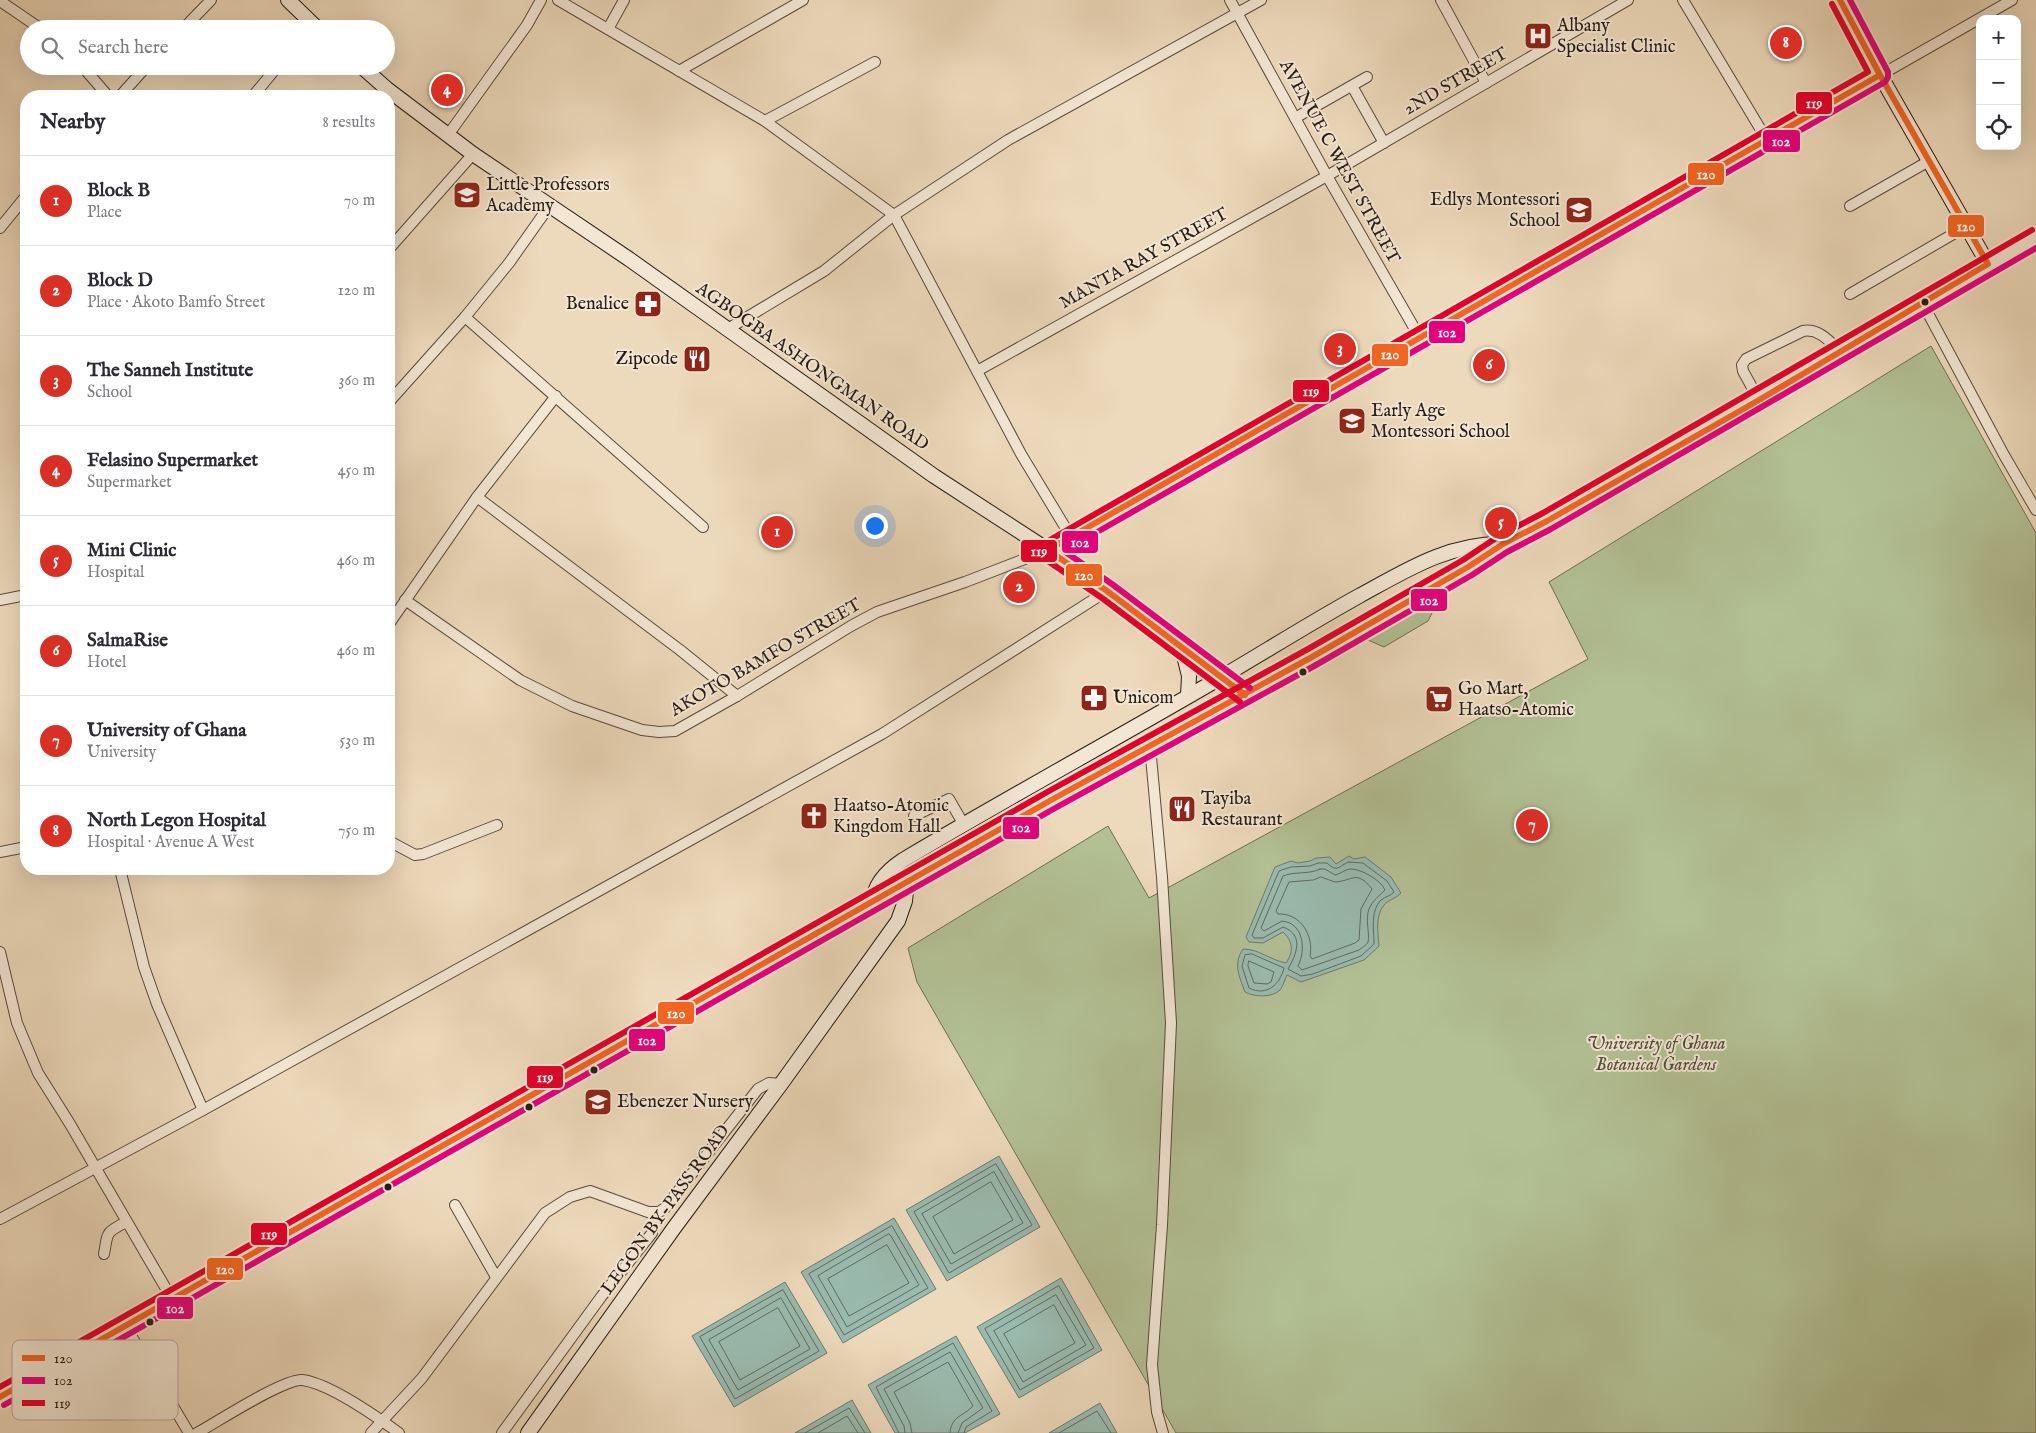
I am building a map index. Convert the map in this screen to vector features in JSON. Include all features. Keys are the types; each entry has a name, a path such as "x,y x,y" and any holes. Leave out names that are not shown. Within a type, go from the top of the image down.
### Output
{"street":[{"path":"192,20 211,0"},
{"path":"288,0 307,20"},
{"path":"448,135 516,41 541,0"},
{"path":"558,0 765,121 894,215 1021,454 1070,537"},
{"path":"608,29 624,0"},
{"path":"679,71 802,0"},
{"name":"AVENUE C WEST STREET","path":"1230,0 1326,176 1420,338"},
{"path":"726,330 824,271 894,215 1008,140 1261,0"},
{"path":"1441,0 1486,83"},
{"name":"2ND STREET","path":"1326,176 1628,0"},
{"path":"1683,0 1767,140"},
{"path":"1840,0 1880,75 1988,264"},
{"name":"AKOTO BAMFO STREET","path":"405,600 520,680 572,706 642,730 675,731 877,612 1048,550 2012,0"},
{"path":"0,1 28,20"},
{"path":"765,121 874,62"},
{"path":"90,75 103,90"},
{"path":"125,90 139,75"},
{"path":"258,90 270,75"},
{"name":"AGBOGBA ASHONGMAN ROAD","path":"369,75 381,90"},
{"path":"1295,118 1367,78"},
{"path":"1352,86 1384,143"},
{"name":"AGBOGBA ASHONGMAN ROAD","path":"395,100 629,259 726,330 934,476 1107,591 1245,695"},
{"path":"395,242 474,154"},
{"path":"1850,206 1929,161"},
{"name":"MANTA RAY STREET","path":"977,371 1326,176"},
{"path":"0,228 20,203"},
{"path":"395,395 466,317 509,263 550,205"},
{"path":"1850,294 1966,226"},
{"path":"103,1340 908,882 1245,695 1468,567 1503,544 1547,521 1759,400 1988,264 2036,238"},
{"path":"1923,304 2033,506 2036,517"},
{"path":"466,317 703,527"},
{"path":"1759,400 1743,372 1742,365 1746,359 1811,329 1818,332 1841,352"},
{"path":"395,615 477,498 556,396"},
{"path":"477,498 680,650 737,696"},
{"path":"873,902 874,892 878,884 890,869 1222,677 1319,618 1419,563 1440,554 1488,544 1503,544"},
{"path":"0,1219 203,1110 882,734 1107,591"},
{"path":"0,600 20,596"},
{"path":"1182,647 1189,676 1188,696"},
{"path":"1150,746 1163,895 1171,1023 1162,1225 1152,1365 1157,1412 1163,1433"},
{"path":"914,816 948,798 964,825"},
{"path":"395,844 415,855 423,854 497,825"},
{"path":"0,852 20,848"},
{"path":"121,875 144,967 157,1004 203,1110"},
{"name":"LEGON BY-PASS ROAD","path":"528,1433 674,1228 781,1084 898,921 905,901 908,882"},
{"path":"0,952 17,1023 38,1073 172,1299"},
{"path":"371,1433 422,1378 545,1213 570,1196 590,1190 648,1212 659,1212 665,1208 758,1089 769,1083 781,1084"},
{"path":"455,1205 496,1277"},
{"path":"104,1254 109,1231 126,1222"},
{"path":"502,1433 601,1297 652,1233"},
{"path":"126,1327 134,1340"},
{"path":"197,1433 280,1386 301,1380 322,1385 383,1421 399,1433"},
{"path":"0,1398 12,1391"},
{"path":"178,1414 189,1433"}],"green space":[{"name":"University of Ghana Botanical Gardens","path":"1931,346 2036,533 2036,1433 1176,1433 917,982 908,948 1108,826 1149,898 1588,659 1549,582"},
{"path":"1424,600 1432,600 1436,605 1428,621 1384,647 1368,640 1367,633"}],"water":[{"path":"1349,856 1354,859 1365,857 1391,877 1401,893 1386,903 1381,909 1378,925 1379,946 1364,960 1301,982 1287,975 1277,993 1258,996 1245,992 1239,975 1238,965 1243,949 1249,949 1286,963 1291,951 1289,939 1283,932 1263,943 1249,942 1246,937 1275,867 1291,861 1298,863 1316,858 1330,857 1336,864"},
{"path":"999,1156 1040,1227 947,1281 906,1210"},
{"path":"894,1218 936,1289 843,1343 801,1272"},
{"path":"1061,1278 1102,1350 1019,1398 977,1327"},
{"path":"785,1282 827,1353 734,1407 692,1336"},
{"path":"956,1336 1000,1414 965,1433 895,1433 868,1385"},
{"path":"852,1400 871,1433 795,1433"},
{"path":"1100,1403 1117,1433 1049,1433"}],"transit line":[{"name":"120","path":"100,1340 1053,799 1312,657 1468,567 1503,544 1547,521 1759,400 1988,264 1880,75 1840,0"},
{"name":"102","path":"1250,688 1112,584 1064,551 1885,82 1888,72 1850,0"},
{"name":"119","path":"1240,702 1102,598 1042,557 1039,551 1041,545 1868,72 1832,4"},
{"name":"120","path":"1245,695 1107,591 1048,550 1880,75"},
{"name":"119","path":"83,1340 1049,791 1308,649 1463,560 1499,536 1543,513 2032,230"},
{"name":"102","path":"118,1340 1057,807 1316,665 1472,575 1507,552 1551,529 2036,248"},
{"name":"119","path":"0,1387 12,1380"},
{"name":"120","path":"0,1397 12,1390"},
{"name":"102","path":"4,1405 12,1400"}],"place":[{"name":"Albany Specialist Clinic","path":"1538,36"},
{"name":"North Legon Hospital","path":"1786,43"},
{"name":"Felasino Supermarket","path":"447,90"},
{"name":"Little Professors Academy","path":"467,195"},
{"name":"Edlys Montessori School","path":"1579,210"},
{"name":"Benalice","path":"648,304"},
{"name":"The Sanneh Institute","path":"1340,349"},
{"name":"Zipcode","path":"697,359"},
{"name":"SalmaRise","path":"1489,365"},
{"name":"Early Age Montessori School","path":"1352,421"},
{"name":"Mini Clinic","path":"1501,523"},
{"name":"Block B","path":"777,532"},
{"name":"Block D","path":"1019,587"},
{"name":"Unicom","path":"1094,698"},
{"name":"Go Mart, Haatso-Atomic","path":"1439,699"},
{"name":"Tayiba Restaurant","path":"1182,809"},
{"name":"Haatso-Atomic Kingdom Hall","path":"814,816"},
{"name":"University of Ghana","path":"1532,825"},
{"name":"Ebenezer Nursery","path":"598,1102"}]}
